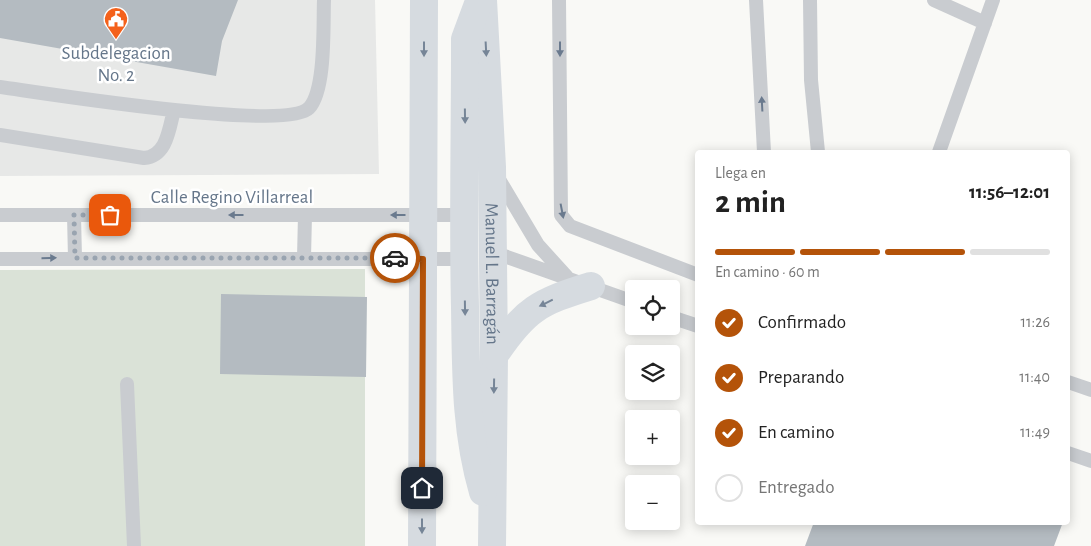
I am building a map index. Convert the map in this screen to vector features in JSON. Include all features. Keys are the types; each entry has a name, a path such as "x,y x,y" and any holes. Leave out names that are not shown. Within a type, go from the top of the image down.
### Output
{"highway":[{"path":"422,546 424,0"},
{"path":"481,0 469,28 465,45 464,259 466,402 474,464 492,533"},
{"name":"Manuel L. Barragán","path":"481,0 492,167 494,356 492,533"},
{"path":"494,356 513,328 528,314 562,295 579,282"}],"lane":[{"path":"0,88 174,110 233,115 287,116 309,109 319,84 324,0"},
{"path":"559,0 562,215 570,226 695,274"},
{"path":"756,0 764,150"},
{"path":"810,0 811,80 818,150"},
{"path":"934,0 985,23"},
{"path":"940,150 993,0"},
{"path":"0,135 132,156 153,157 164,145 174,110"},
{"path":"492,167 538,245 579,282"},
{"name":"Calle Regino Villarreal","path":"0,215 465,215"},
{"path":"74,215 75,258"},
{"path":"304,258 305,215"},
{"path":"493,252 625,299"},
{"path":"0,259 464,259"},
{"path":"680,319 695,325"},
{"path":"1070,383 1091,390"},
{"path":"127,384 134,546"},
{"path":"1070,455 1091,461"}],"shaded area":[{"path":"0,0 375,0 379,174 0,176"},
{"path":"365,269 365,546 0,546 0,270"}],"building":[{"name":"Subdelegacion No. 2","path":"0,0 238,0 222,41 216,76 0,38"},
{"path":"221,294 367,297 366,377 220,374"},
{"path":"813,525 1062,525 1054,546 805,546"}],"way so far":[{"path":"110,215 74,215 75,258 395,258"}],"place":[{"name":"Subdelegacion No. 2","path":"116,40"}],"route":[{"path":"395,258 423,259 422,488"}]}
